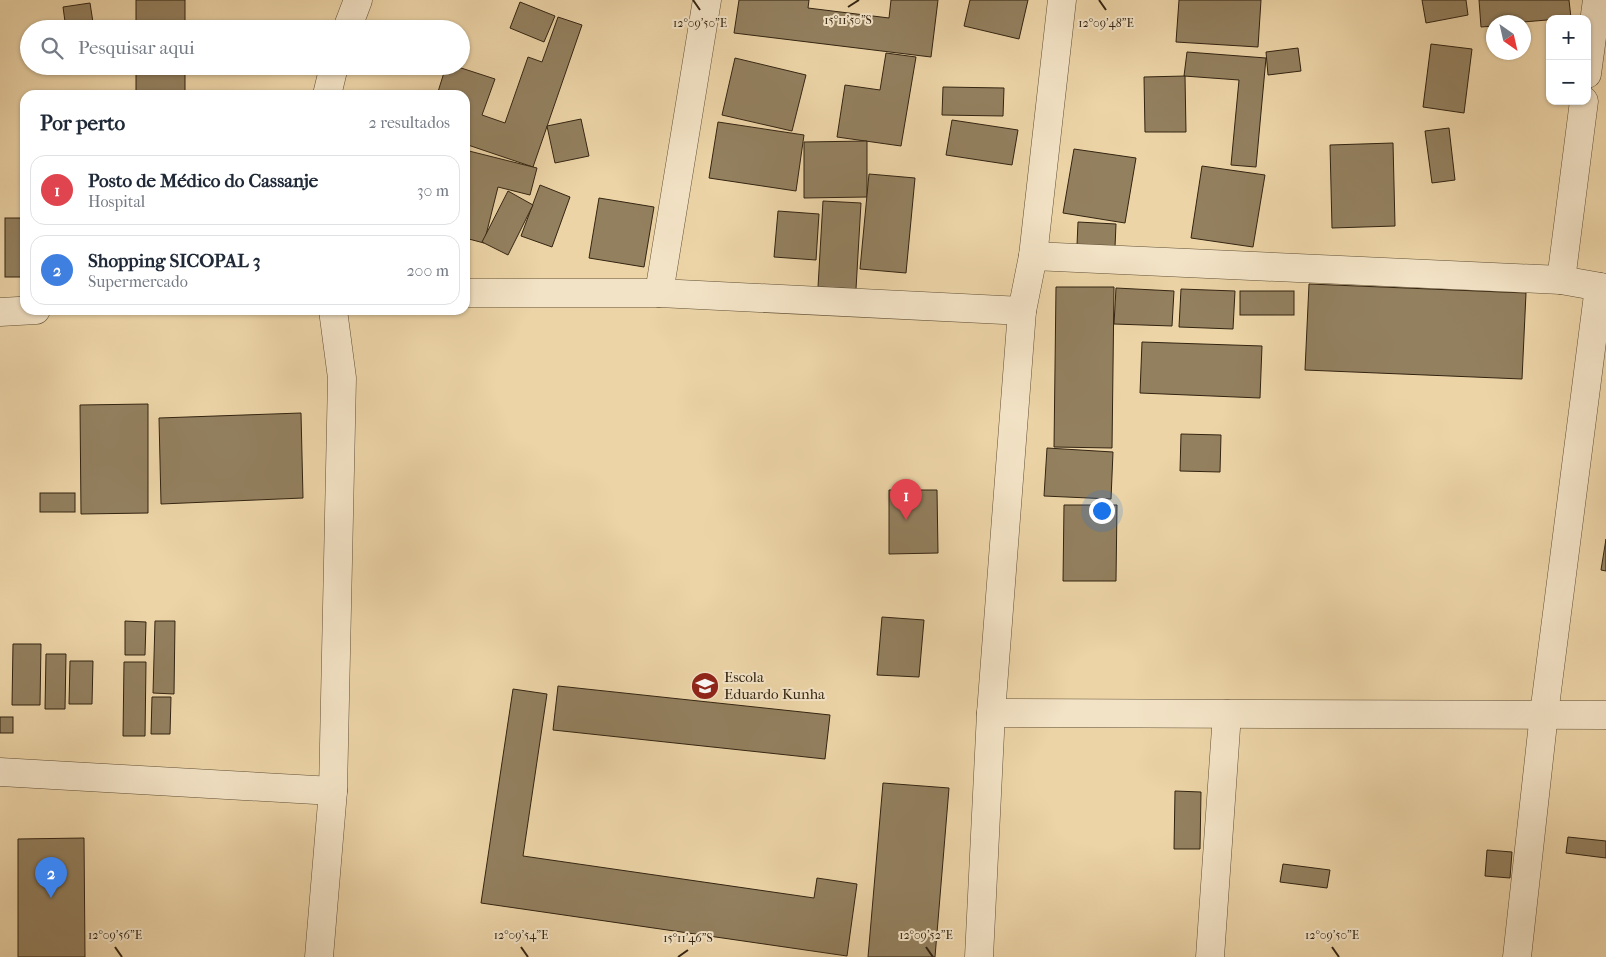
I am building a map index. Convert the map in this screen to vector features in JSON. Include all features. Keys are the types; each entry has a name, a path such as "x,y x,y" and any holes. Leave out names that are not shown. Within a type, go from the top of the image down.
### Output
{"street":[{"path":"350,20 358,0"},
{"path":"659,293 707,0"},
{"path":"979,957 991,714 1022,311 1033,256 1062,0"},
{"path":"1589,60 1597,0"},
{"path":"328,90 332,75"},
{"path":"1561,280 1583,105"},
{"path":"1033,256 1561,280 1602,288 1544,714 1517,957"},
{"path":"470,293 659,293 1022,311"},
{"path":"0,312 20,311"},
{"path":"319,957 333,791 342,378 334,315"},
{"path":"991,714 1606,715"},
{"path":"1210,957 1227,714"},
{"path":"0,772 333,791"}],"building":[{"path":"136,0 185,0 185,20 136,20"},
{"path":"739,0 809,0 808,8 889,18 891,0 938,0 931,57 734,33"},
{"path":"970,0 1028,0 1019,39 964,26"},
{"path":"1179,0 1261,0 1258,47 1176,42"},
{"path":"1422,0 1466,0 1468,15 1426,23"},
{"path":"1479,0 1569,0 1571,15 1546,15 1546,20 1531,21 1531,15 1486,15 1486,27 1481,27"},
{"path":"520,2 555,16 544,42 510,28"},
{"path":"90,3 93,20 65,20 63,7"},
{"path":"558,17 582,25 533,167 470,146 470,90 439,90 443,75 470,75 470,71 495,79 482,115 505,123 528,57 542,62"},
{"path":"1431,44 1472,49 1464,113 1423,107"},
{"path":"1298,48 1301,71 1268,75 1266,52"},
{"path":"1187,52 1266,58 1256,167 1231,165 1239,80 1184,76"},
{"path":"886,53 916,57 901,146 837,137 845,85 880,90"},
{"path":"735,58 806,75 792,131 722,115"},
{"path":"136,75 185,75 185,90 136,90"},
{"path":"1185,76 1186,132 1145,132 1144,77"},
{"path":"943,87 1004,88 1003,116 942,115"},
{"path":"581,119 589,156 555,163 547,126"},
{"path":"952,120 1018,130 1012,165 946,155"},
{"path":"718,122 804,135 796,191 709,178"},
{"path":"1449,128 1455,180 1432,183 1425,131"},
{"path":"867,141 867,197 804,198 804,142"},
{"path":"1393,143 1395,226 1332,228 1330,145"},
{"path":"1074,149 1136,158 1125,223 1063,213"},
{"path":"470,151 537,168 530,195 498,187 484,243 470,239"},
{"path":"1202,166 1265,175 1253,247 1191,238"},
{"path":"869,174 915,178 906,273 860,269"},
{"path":"540,185 570,197 552,247 521,236"},
{"path":"508,191 533,205 508,255 482,242"},
{"path":"599,198 654,207 644,267 589,258"},
{"path":"823,201 861,203 856,289 818,287"},
{"path":"778,211 819,214 816,260 774,257"},
{"path":"5,218 20,218 20,277 5,277"},
{"path":"1078,222 1116,224 1115,247 1077,245"},
{"path":"1309,284 1526,293 1522,379 1305,370"},
{"path":"1056,287 1114,287 1112,448 1054,447"},
{"path":"1116,288 1174,291 1172,326 1114,324"},
{"path":"1181,289 1235,291 1233,329 1179,327"},
{"path":"1240,291 1294,291 1294,315 1240,315"},
{"path":"1142,342 1262,346 1260,398 1140,393"},
{"path":"148,404 148,513 81,514 80,405"},
{"path":"301,413 303,498 161,504 159,418"},
{"path":"1181,434 1221,435 1220,472 1180,471"},
{"path":"1047,448 1113,452 1111,499 1044,496"},
{"path":"889,490 937,490 938,553 889,554"},
{"path":"40,493 75,493 75,512 40,512"},
{"path":"1064,505 1117,505 1116,581 1063,581"},
{"path":"1606,539 1606,571 1601,570"},
{"path":"882,617 924,620 919,677 877,675"},
{"path":"125,621 146,622 145,655 125,655"},
{"path":"155,621 175,621 174,694 153,693"},
{"path":"13,644 41,644 40,705 12,705"},
{"path":"46,654 66,654 65,709 45,709"},
{"path":"70,661 93,661 92,704 69,704"},
{"path":"124,662 146,662 145,736 123,736"},
{"path":"558,686 830,715 825,759 553,730"},
{"path":"513,689 547,694 523,856 814,898 817,878 857,884 847,956 481,903"},
{"path":"152,697 171,697 170,734 151,734"},
{"path":"0,717 13,717 13,733 0,733"},
{"path":"883,783 949,788 935,957 868,957"},
{"path":"1175,791 1201,792 1200,849 1174,849"},
{"path":"1568,837 1606,841 1606,858 1566,853"},
{"path":"84,838 85,957 18,957 18,839"},
{"path":"1487,850 1512,852 1510,878 1485,876"},
{"path":"1283,864 1330,870 1327,888 1280,882"}],"place":[{"name":"Posto de Médico do Cassanje","path":"906,520"},
{"name":"Escola Eduardo Kunha","path":"705,686"},
{"name":"Shopping SICOPAL 3","path":"51,898"}]}
